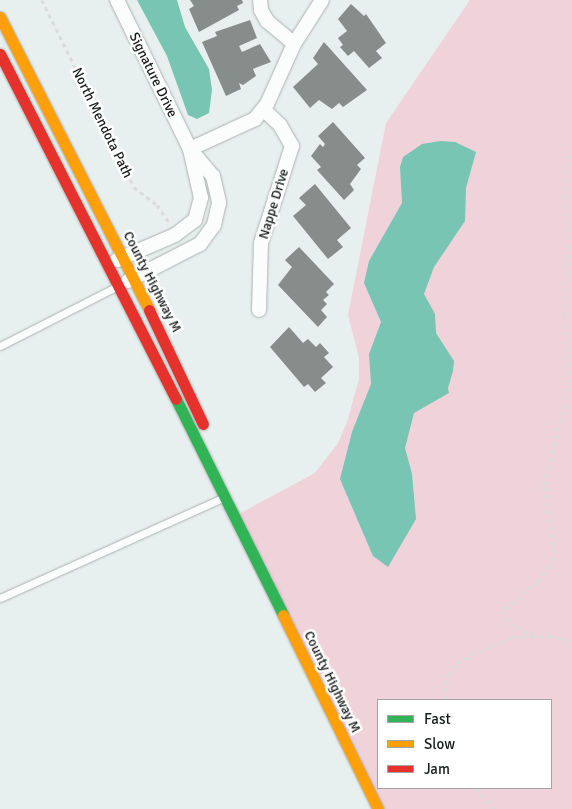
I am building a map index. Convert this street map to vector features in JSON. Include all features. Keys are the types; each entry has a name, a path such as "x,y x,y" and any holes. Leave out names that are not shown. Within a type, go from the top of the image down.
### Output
{"main road":[{"name":"County Highway M","path":"0,17 135,279 215,452 236,515 260,568"},
{"name":"County Highway M","path":"0,54 226,497 378,809"}],"street":[{"name":"Signature Drive","path":"117,0 190,149 201,198 200,208 188,228"},
{"path":"260,0 261,10 267,21 294,44"},
{"path":"190,149 255,119 263,110 294,44 322,0"},
{"name":"Nappe Drive","path":"259,310 261,242 292,146 280,125 263,110"},
{"name":"Signature Drive","path":"119,286 200,244 214,225 219,203 213,176 190,149"},
{"path":"108,265 188,228 200,244"}],"lane":[{"path":"0,346 119,286"},
{"path":"0,598 226,497"}],"path":[{"name":"North Mendota Path","path":"42,0 134,187 157,205 175,235"},
{"path":"534,636 514,627 503,615 504,609 538,582 552,561 553,546 544,485 570,383 564,315 569,248 564,199 572,150"},
{"path":"444,699 448,675 457,663 493,644 514,637 534,636 572,641"},
{"path":"477,789 494,809"}],"shaded area":[{"path":"137,0 177,0 185,27 209,69 212,90 209,113 197,119 188,115 167,56"},
{"path":"470,0 572,0 572,809 378,809 237,515 315,473 338,443 347,422 359,379 359,358 348,315 386,123"},
{"path":"440,141 455,142 476,152 466,188 465,221 434,267 424,294 435,314 436,333 454,361 453,371 448,388 449,393 414,413 405,448 412,474 416,519 388,567 373,556 340,479 352,432 371,384 369,354 381,322 364,283 369,261 402,203 400,167 403,157 422,144"}],"building":[{"path":"190,0 242,0 243,3 237,6 239,10 199,32 189,9 194,6"},
{"path":"351,4 364,16 366,14 386,43 376,51 382,58 369,68 354,51 348,56 340,47 343,45 338,38 347,31 338,19"},
{"path":"250,20 257,38 239,46 242,52 260,44 271,62 253,69 256,76 243,85 239,83 241,89 226,96 202,42 217,36 215,32"},
{"path":"324,42 367,90 343,107 339,103 332,109 319,100 310,108 293,87 318,64 313,58"},
{"path":"333,122 365,158 357,165 361,169 350,184 354,190 344,200 317,170 321,167 311,156 320,144 323,147 325,144 318,136"},
{"path":"315,184 351,228 337,240 343,247 328,259 293,216 306,205 299,198"},
{"path":"299,247 334,284 326,292 329,295 323,300 327,304 321,310 327,317 318,327 278,285 292,267 285,260"},
{"path":"289,327 303,343 308,339 316,347 320,343 329,353 324,357 333,367 321,378 326,383 315,392 308,384 304,387 270,347"}],"traffic: fast":[{"path":"176,399 283,615"}],"traffic: slow":[{"path":"0,17 149,310"},
{"path":"283,615 378,809"}],"traffic: jam":[{"path":"0,54 176,399"},
{"path":"149,310 203,424"}]}
